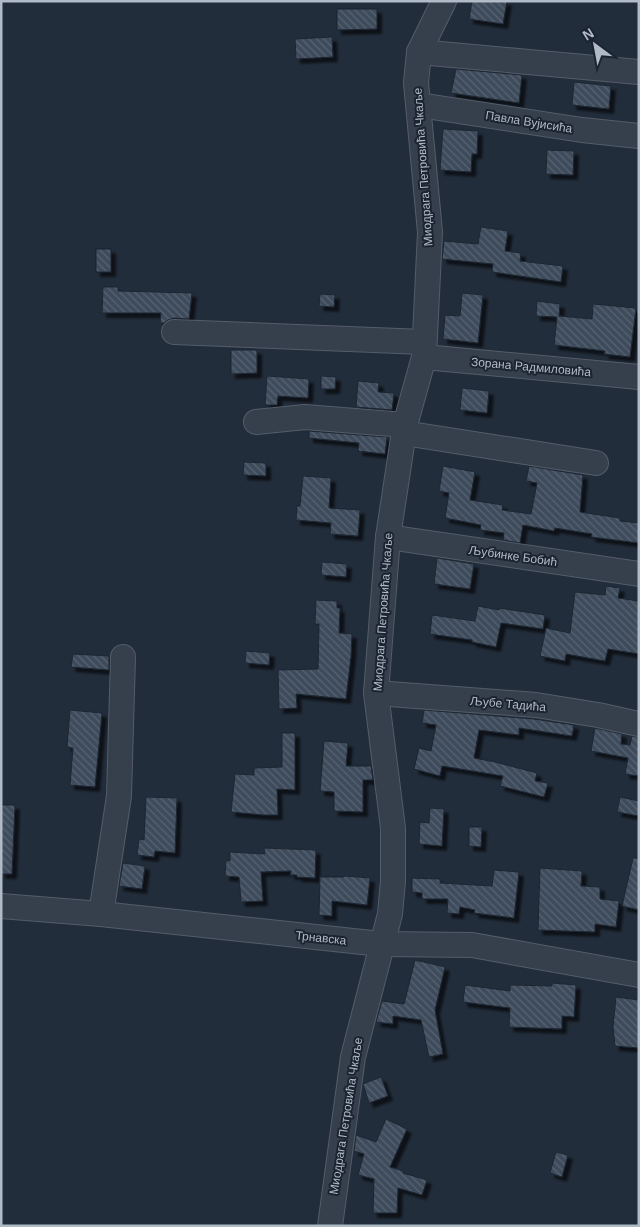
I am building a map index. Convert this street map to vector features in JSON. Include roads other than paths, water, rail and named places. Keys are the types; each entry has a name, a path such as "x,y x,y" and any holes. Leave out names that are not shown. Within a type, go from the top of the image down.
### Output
{"street":[{"name":"Миодрага Петровића Чкаље","path":"330,1226 353,1057 390,914 394,881 393,828 376,693 388,537 405,429 424,350 430,232 416,84 419,52 444,1"},
{"path":"419,52 639,72"},
{"name":"Павла Вујисића","path":"419,105 582,130 639,136"},
{"name":"Зорана Радмиловића","path":"174,332 424,350 639,377"},
{"path":"256,422 305,417 405,429 596,463"},
{"name":"Љубинке Бобић","path":"388,537 639,574"},
{"path":"101,914 119,796 123,657"},
{"name":"Љубе Тадића","path":"376,693 536,705 639,724"},
{"name":"Трнавска","path":"1,906 101,914 381,944 472,945 639,974"}]}
